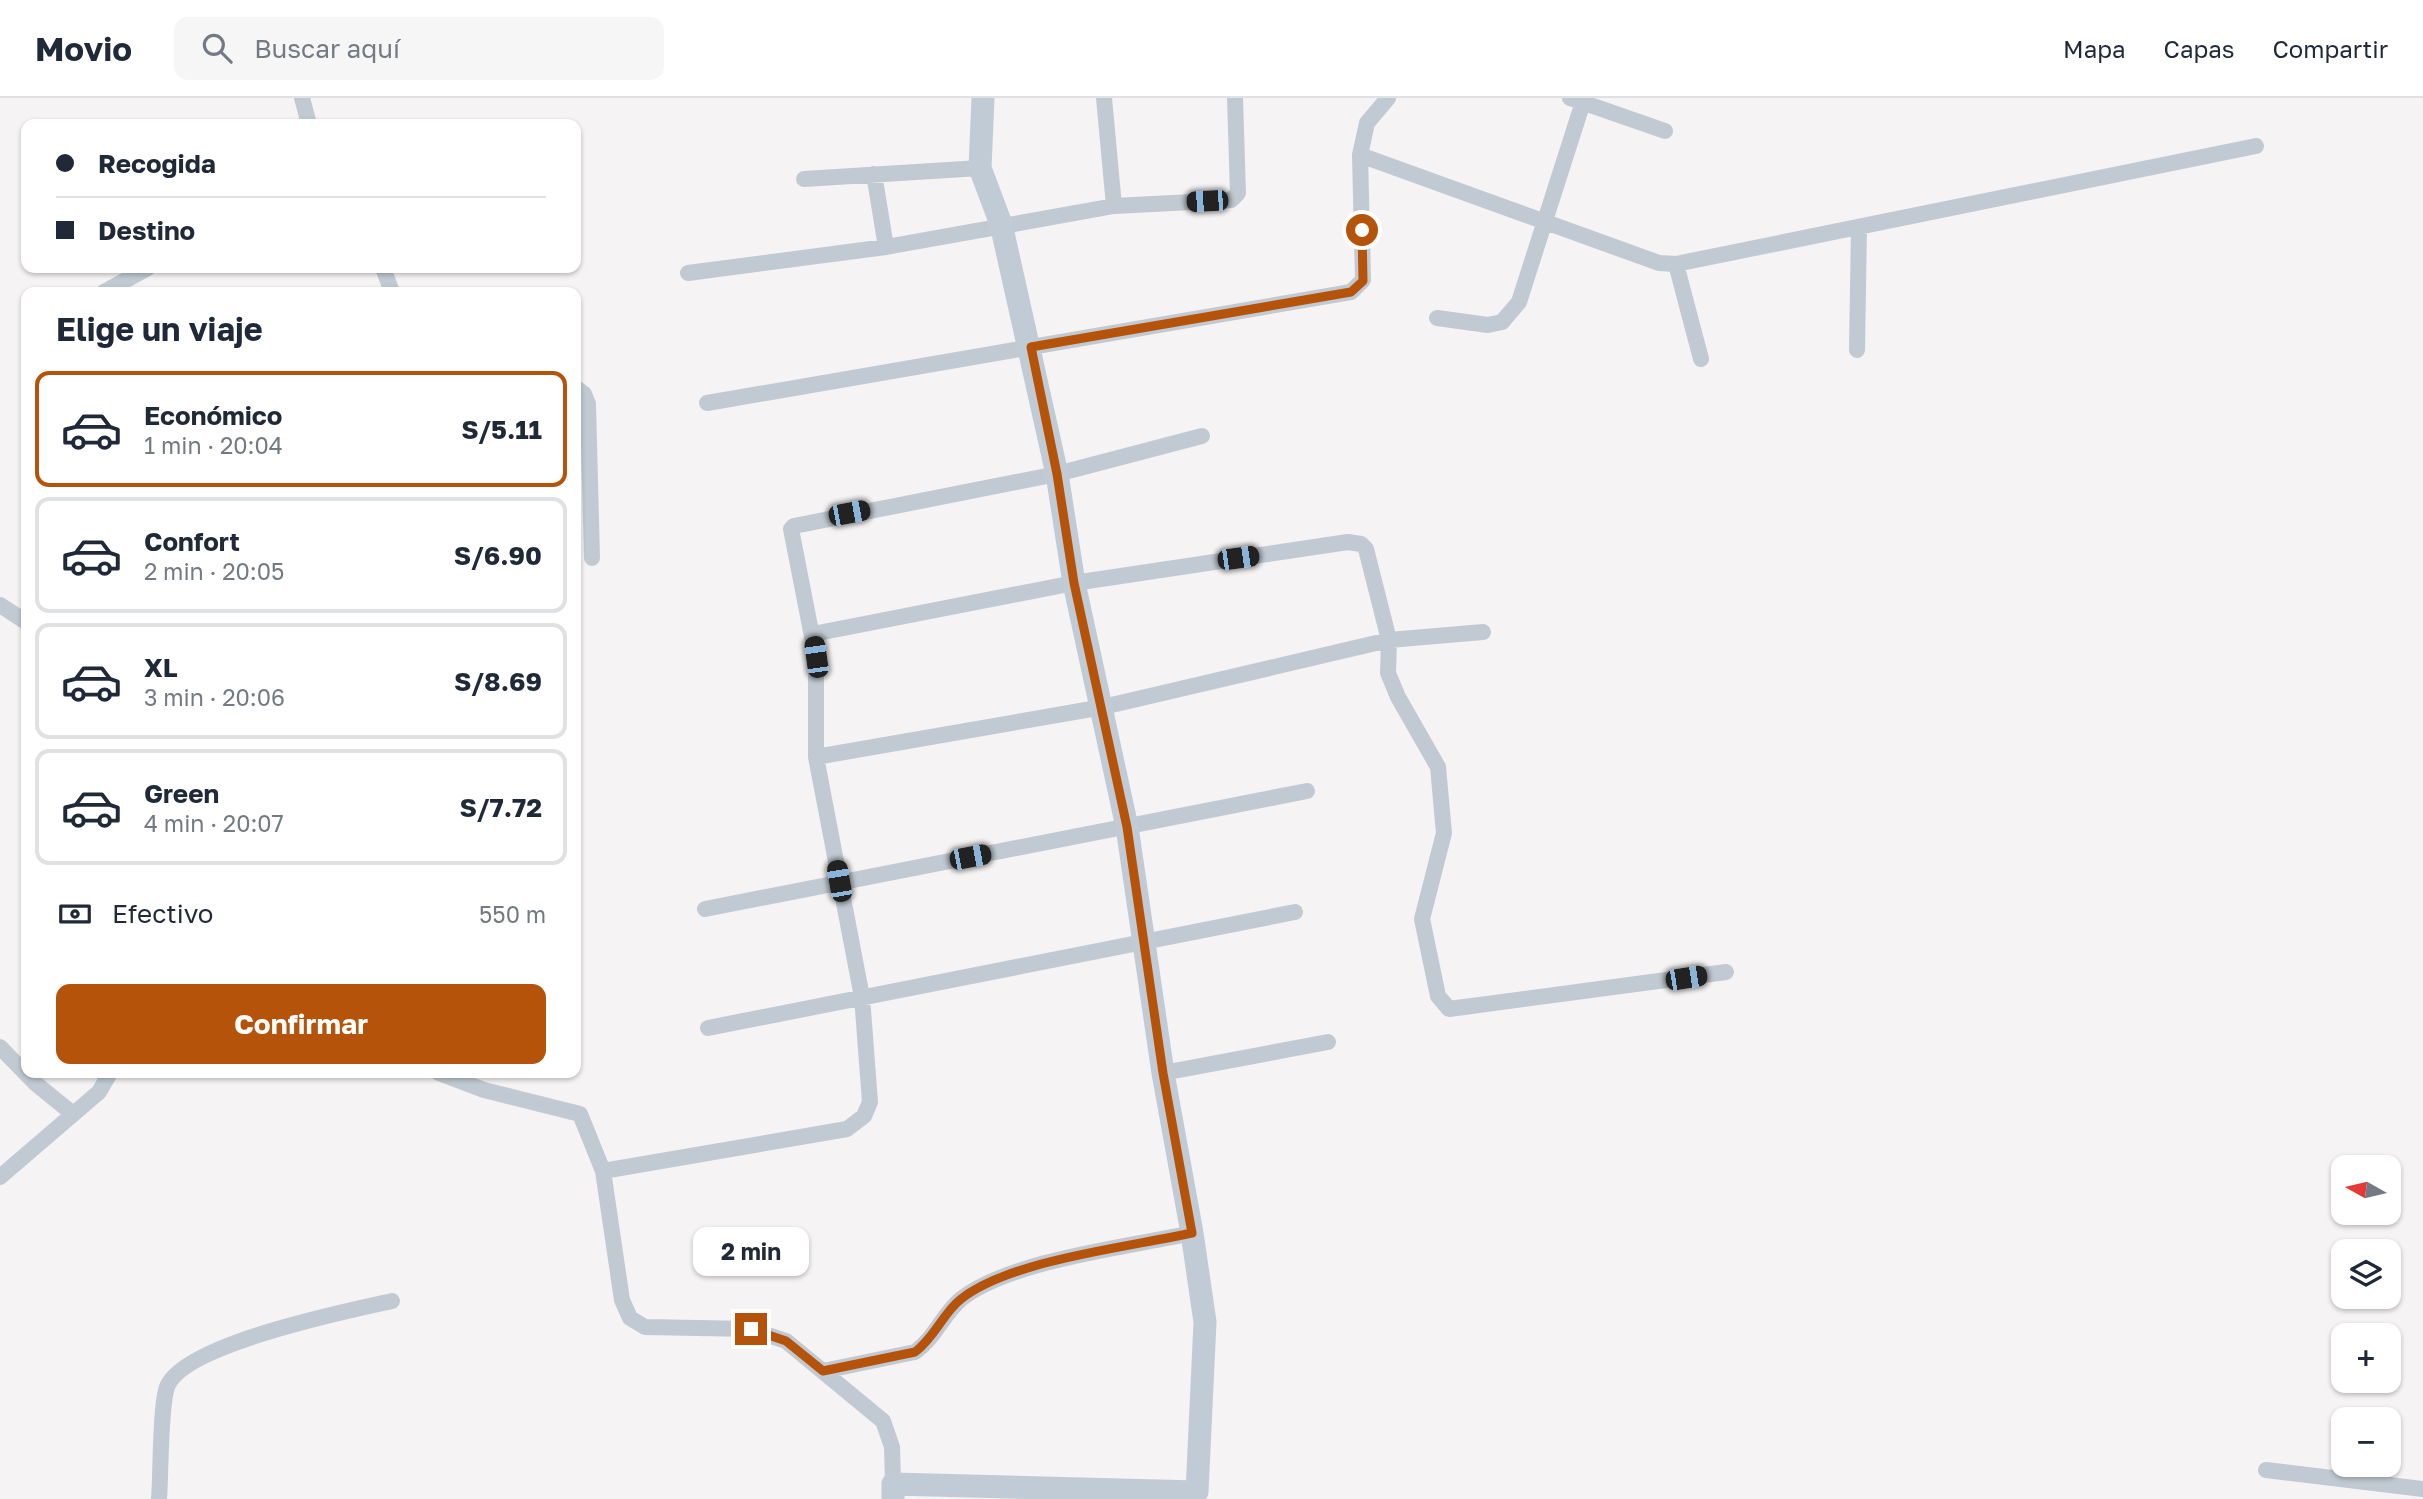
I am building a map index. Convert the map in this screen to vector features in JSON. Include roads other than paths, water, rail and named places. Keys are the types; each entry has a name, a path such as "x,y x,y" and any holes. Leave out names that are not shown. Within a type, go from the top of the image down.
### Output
{"street":[{"path":"302,98 308,119"},
{"path":"452,1078 484,1090 580,1114 604,1171 622,1300 630,1318 645,1327 751,1329 786,1341 883,1421 892,1447 893,1492 1197,1495 1205,1322 1192,1233 1163,1073 1127,827 1074,583 1057,474 1031,347 1001,224 980,168 983,98"},
{"path":"1104,98 1114,206"},
{"path":"688,273 886,247 1001,224 1114,206 1231,200 1238,193 1235,98"},
{"path":"707,403 1351,292 1363,281 1360,155 1367,123 1388,98"},
{"path":"1437,318 1488,325 1502,322 1519,302 1544,222 1576,100 1665,131"},
{"path":"1360,155 1660,263 1676,264 2256,146"},
{"path":"804,179 980,168"},
{"path":"874,174 886,247"},
{"path":"1857,350 1859,227"},
{"path":"1676,264 1700,359"},
{"path":"113,287 139,273"},
{"path":"581,392 588,404 592,558"},
{"path":"604,1171 847,1129 864,1116 870,1102 862,998 816,757 816,657 792,529 797,523 1057,474 1202,436"},
{"path":"813,634 1074,583 1348,542 1361,544 1366,549 1389,640 1388,673 1398,697 1435,758 1443,804 1444,833 1422,919 1438,996 1443,1004 1449,1009 1726,972"},
{"path":"0,605 21,619"},
{"path":"816,757 1103,707 1389,640 1483,632"},
{"path":"705,909 1307,791"},
{"path":"709,1028 1295,912"},
{"path":"1163,1073 1328,1042"},
{"path":"0,1047 21,1069"},
{"path":"30,1078 73,1114"},
{"path":"0,1177 99,1092 107,1078"},
{"path":"823,1371 915,1352 926,1344 960,1300 1016,1270 1192,1233"},
{"path":"159,1499 166,1388 183,1366 284,1325 392,1301"},
{"path":"2266,1470 2423,1489"}]}
